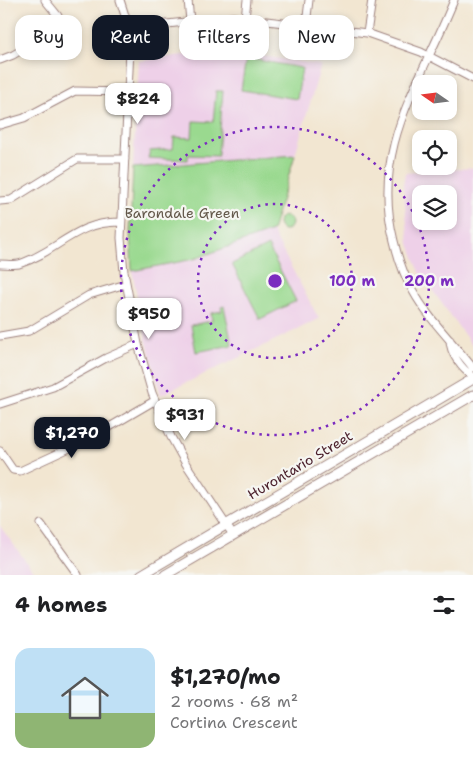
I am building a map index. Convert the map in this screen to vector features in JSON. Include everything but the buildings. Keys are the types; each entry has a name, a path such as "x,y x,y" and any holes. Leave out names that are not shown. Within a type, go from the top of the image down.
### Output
{"main road":[{"name":"Hurontario Street","path":"141,575 473,378"},
{"name":"Hurontario Street","path":"165,575 473,395"}],"street":[{"path":"0,60 13,55 54,30 59,24 58,16 45,0"},
{"path":"120,0 125,15"},
{"path":"188,0 189,15"},
{"path":"245,15 247,0"},
{"path":"307,15 309,0"},
{"path":"366,33 372,0"},
{"path":"454,0 402,115 393,144 388,171 388,206 396,248 408,282 429,316 455,344 473,368"},
{"path":"354,31 366,33 430,56 473,79"},
{"path":"130,60 121,222 126,284 138,344 154,401 177,449 233,535"},
{"path":"0,124 24,118 75,91 128,92"},
{"path":"0,201 11,200 77,159 125,158"},
{"path":"0,264 18,264 83,229 100,222 121,222"},
{"path":"0,336 29,330 89,295 126,284"},
{"path":"450,340 450,349 473,378"},
{"path":"0,404 53,387 112,355 138,344"},
{"path":"0,451 13,470 20,471 89,439 154,401"},
{"path":"41,524 78,575"}],"shaded area":[{"path":"179,55 179,60 269,60 269,57 321,65 295,155 133,168 139,61 169,60 169,57"},
{"path":"473,168 473,347 420,273 409,244 403,185 405,173 412,172 412,175 457,175 457,169"},
{"path":"272,231 319,319 161,395 146,339 132,271 194,259"},
{"path":"0,525 2,529 36,575 0,575"}],"green space":[{"path":"246,60 257,60 302,68 297,99 241,90"},
{"path":"216,91 223,91 218,156 188,155 188,160 148,158 150,151 173,149 174,137 192,138 193,121 213,122"},
{"name":"Barondale Green","path":"295,155 272,231 194,259 132,271 130,232 133,168"},
{"path":"282,216 288,216 292,223 288,230 282,230 278,226 278,220"},
{"path":"268,246 296,301 260,319 232,264"},
{"path":"224,306 232,345 196,352 191,325 212,321 211,313 222,311 221,307"}]}
